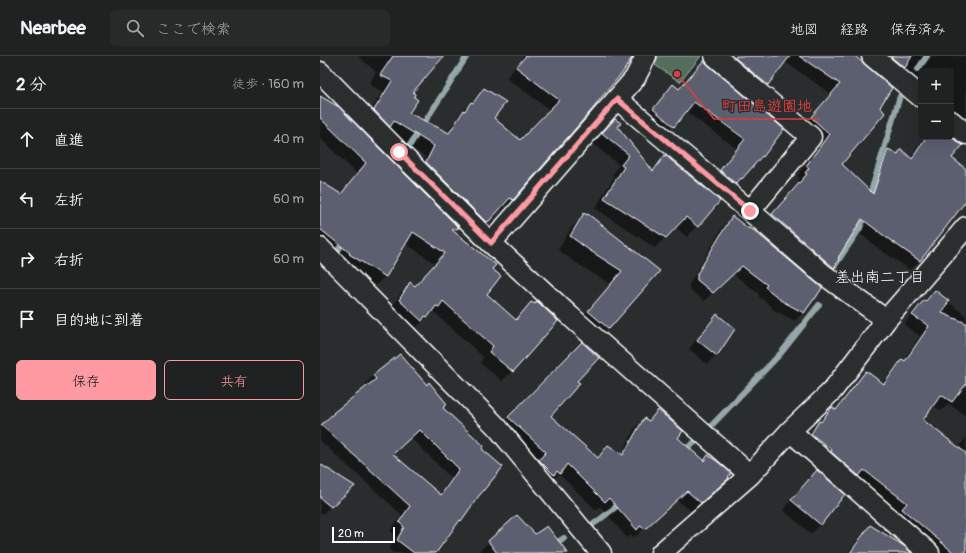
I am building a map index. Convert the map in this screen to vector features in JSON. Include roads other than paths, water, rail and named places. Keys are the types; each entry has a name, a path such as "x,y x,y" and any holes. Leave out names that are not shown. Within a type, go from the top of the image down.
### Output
{"street":[{"path":"491,243 635,78 646,56"},
{"path":"715,56 811,137 750,211"},
{"path":"872,56 918,94"},
{"path":"320,72 491,243 576,322 750,475"},
{"path":"617,99 823,274 886,320"},
{"path":"954,124 966,134"},
{"path":"661,553 750,475 790,431 832,391 886,320 966,227"},
{"path":"320,248 497,427 601,553"},
{"path":"790,431 929,553"}],"waterway":[{"path":"408,148 467,56"},
{"path":"919,68 927,56"},
{"path":"869,198 900,96"},
{"path":"835,265 860,228 865,213"},
{"path":"339,249 345,239"},
{"path":"712,425 781,353 819,305"},
{"path":"683,451 698,440"},
{"path":"590,526 622,502"},
{"path":"540,553 564,538"}],"place":[{"name":"町田島遊園地","path":"677,74"}],"district":[{"name":"差出南二丁目","path":"880,277"}]}
